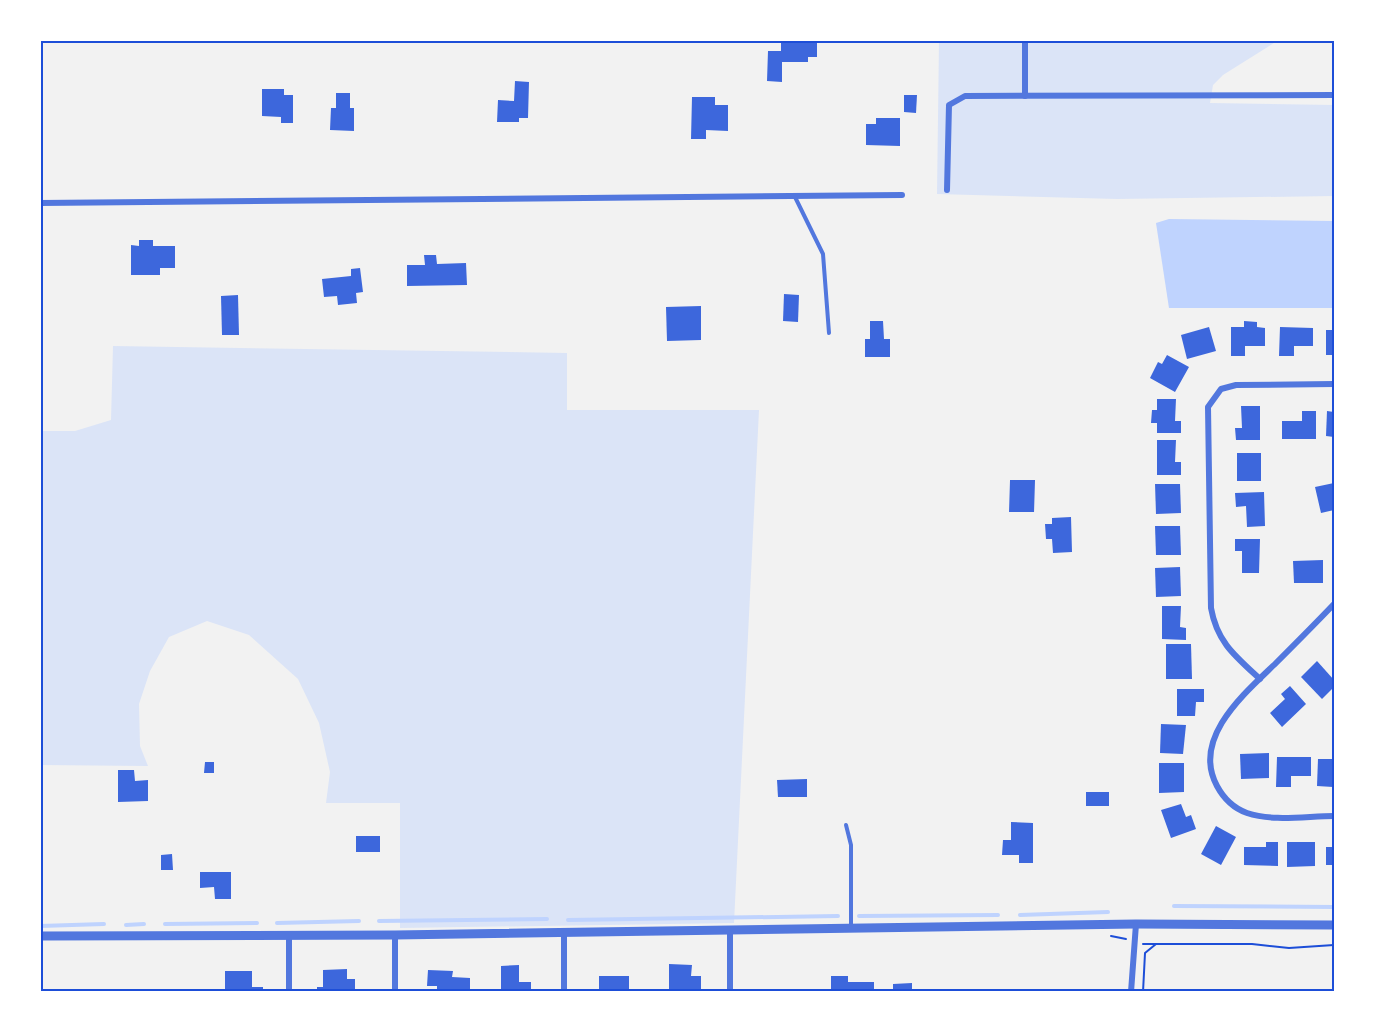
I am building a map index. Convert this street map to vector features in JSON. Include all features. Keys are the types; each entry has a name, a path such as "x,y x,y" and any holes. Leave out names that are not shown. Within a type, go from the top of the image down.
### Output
{"street":[{"path":"1025,40 1025,96"},
{"path":"947,190 949,105 965,96 1335,95"},
{"path":"40,203 902,195"},
{"path":"1260,679 1232,653 1215,628 1211,608 1208,407 1211,399 1221,389 1236,385 1335,384"},
{"path":"1335,604 1238,700 1218,731 1210,763 1215,783 1228,802 1247,813 1269,816 1335,816"},
{"path":"1131,992 1137,924"},
{"path":"40,936 395,935 1137,924 1335,925"},
{"path":"730,929 730,992"},
{"path":"564,931 564,992"},
{"path":"289,934 290,992"},
{"path":"395,935 395,992"}],"lane":[{"path":"794,196 823,254 829,333"},
{"path":"846,825 851,844 851,928"}],"path":[{"path":"1143,992 1145,953 1156,944"}],"shaded area":[{"path":"939,41 1277,41 1223,75 1213,85 1210,103 1334,105 1334,196 1117,199 937,194"},
{"path":"113,346 567,353 567,410 759,410 734,923 400,928 400,803 326,803 330,772 319,723 298,679 249,635 207,621 169,637 150,671 139,704 140,746 148,766 41,765 41,431 75,431 111,420"}],"water":[{"path":"1169,219 1334,221 1334,308 1169,308 1156,223"}],"building":[{"path":"781,40 817,40 817,57 808,57 808,62 782,62 782,82 767,81 768,51 781,51"},
{"path":"515,81 529,82 528,118 519,118 519,122 497,122 498,100 514,101"},
{"path":"262,89 284,89 284,95 293,95 293,123 281,123 281,117 262,116"},
{"path":"336,93 350,93 350,108 354,108 354,131 330,130 331,108 336,108"},
{"path":"904,95 917,95 916,113 904,112"},
{"path":"692,97 715,97 715,105 728,105 728,131 706,130 706,139 691,139"},
{"path":"876,118 900,118 900,146 866,145 866,124 876,124"},
{"path":"139,240 153,240 153,246 175,246 175,268 160,268 160,275 131,275 131,245 139,246"},
{"path":"424,255 436,255 437,264 466,263 467,285 407,286 407,265 425,265"},
{"path":"360,268 363,292 356,293 357,303 338,305 337,296 324,297 322,279 351,276 351,269"},
{"path":"784,294 799,295 798,322 783,321"},
{"path":"238,295 239,335 222,335 221,296"},
{"path":"701,306 701,340 667,341 666,307"},
{"path":"870,321 883,321 884,339 890,339 890,357 865,357 865,339 870,339"},
{"path":"1244,321 1257,322 1257,327 1265,328 1265,346 1245,346 1245,356 1231,356 1231,327 1244,327"},
{"path":"1209,327 1216,351 1187,359 1181,335"},
{"path":"1280,327 1313,328 1313,346 1294,346 1294,356 1279,356"},
{"path":"1326,330 1334,330 1334,355 1326,355"},
{"path":"1167,355 1189,367 1175,392 1150,378 1158,362 1162,364"},
{"path":"1157,399 1176,399 1175,421 1181,421 1181,433 1157,433 1157,423 1151,423 1152,410 1157,410"},
{"path":"1241,406 1260,406 1260,440 1236,440 1235,428 1242,428"},
{"path":"1302,411 1316,411 1316,439 1282,439 1282,421 1302,421"},
{"path":"1327,411 1334,412 1334,437 1326,436"},
{"path":"1157,440 1176,440 1175,462 1181,462 1181,475 1157,475"},
{"path":"1237,453 1261,453 1261,481 1237,481"},
{"path":"1010,480 1035,480 1034,512 1009,512"},
{"path":"1334,483 1334,510 1321,513 1315,487"},
{"path":"1155,484 1180,484 1181,513 1156,514"},
{"path":"1264,492 1265,526 1247,527 1246,506 1236,507 1235,493"},
{"path":"1071,517 1072,552 1053,553 1052,539 1046,539 1045,524 1052,524 1052,518"},
{"path":"1155,526 1180,526 1181,555 1156,555"},
{"path":"1235,539 1260,539 1259,573 1242,573 1242,551 1235,551"},
{"path":"1323,560 1323,583 1294,583 1293,561"},
{"path":"1180,567 1181,596 1156,597 1155,568"},
{"path":"1162,606 1181,606 1180,627 1186,628 1186,640 1162,639"},
{"path":"1166,644 1191,644 1192,679 1166,679"},
{"path":"1317,661 1334,680 1334,687 1322,699 1301,677"},
{"path":"1290,686 1306,704 1282,727 1270,713 1285,699 1281,694"},
{"path":"1177,689 1204,689 1204,702 1196,702 1195,716 1177,716"},
{"path":"1161,724 1186,725 1183,754 1160,753"},
{"path":"1269,753 1269,778 1241,779 1240,754"},
{"path":"1277,757 1311,757 1311,776 1291,776 1291,787 1276,787"},
{"path":"1318,759 1334,759 1333,787 1317,786"},
{"path":"205,762 214,762 214,773 204,773"},
{"path":"1159,763 1184,763 1184,792 1159,793"},
{"path":"118,770 134,770 135,781 148,780 148,801 118,802"},
{"path":"807,779 807,797 778,797 777,780"},
{"path":"1086,792 1109,792 1109,806 1086,806"},
{"path":"1181,804 1186,817 1191,815 1196,829 1171,838 1161,810"},
{"path":"1011,822 1033,823 1033,863 1019,863 1019,855 1002,855 1003,840 1011,840"},
{"path":"1216,826 1236,837 1221,865 1201,854"},
{"path":"356,836 380,836 380,852 356,852"},
{"path":"1266,842 1278,842 1278,866 1244,865 1244,847 1266,847"},
{"path":"1287,842 1315,842 1315,866 1287,867"},
{"path":"1326,847 1334,847 1334,865 1326,865"},
{"path":"172,854 173,870 161,870 161,855"},
{"path":"200,872 231,872 231,899 215,899 214,887 200,888"},
{"path":"669,964 692,965 691,976 701,976 701,992 669,992"},
{"path":"519,965 519,982 531,982 531,992 501,992 501,966"},
{"path":"347,969 347,979 355,979 355,992 317,992 317,987 323,987 323,970"},
{"path":"428,970 453,971 452,977 470,978 470,992 437,992 437,986 427,986"},
{"path":"225,971 252,971 252,987 263,987 263,992 225,992"},
{"path":"599,976 629,976 629,992 599,992"},
{"path":"831,976 848,976 848,982 874,982 874,992 831,992"},
{"path":"912,983 912,992 893,992 893,984"}],"waterway":[{"path":"1174,906 1334,907"},
{"path":"1020,915 1108,912"},
{"path":"859,916 998,915"},
{"path":"568,920 838,916"},
{"path":"379,921 547,919"},
{"path":"277,923 359,921"},
{"path":"165,924 257,923"},
{"path":"40,926 104,924"},
{"path":"126,925 144,924"}]}
